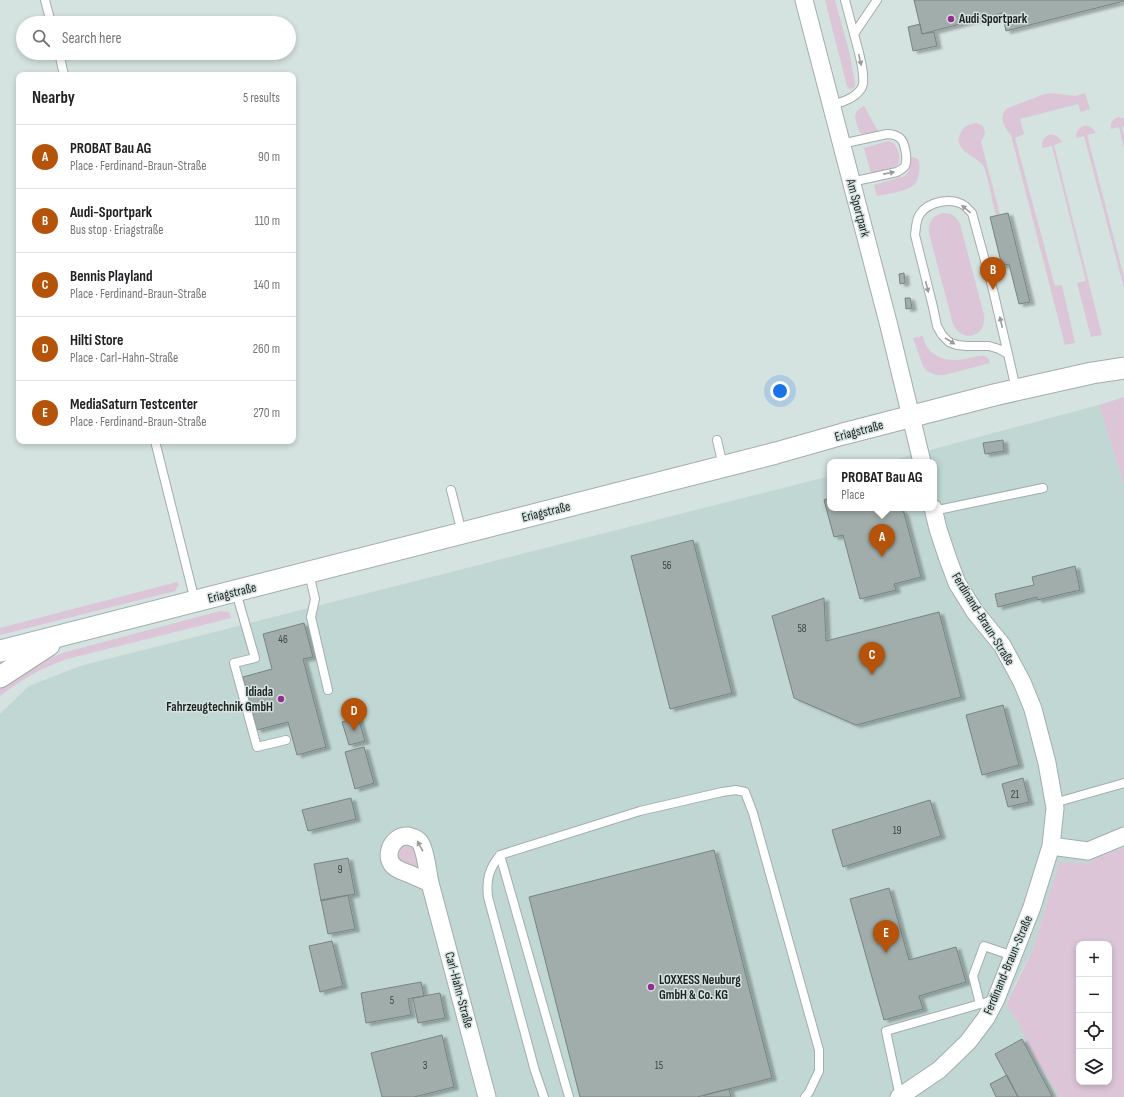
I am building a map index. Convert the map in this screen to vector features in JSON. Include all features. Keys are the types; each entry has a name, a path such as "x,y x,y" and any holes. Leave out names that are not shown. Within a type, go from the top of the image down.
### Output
{"street":[{"name":"Am Sportpark","path":"804,0 889,326 911,417"},
{"name":"Eriagstraße","path":"0,652 1016,390 1092,373 1124,368"},
{"path":"911,417 921,459"},
{"name":"Ferdinand-Braun-Straße","path":"899,1097 939,1070 968,1042 986,1018 996,999 1032,907 1051,846 1055,808 1047,763 1033,709 1022,682 1002,646 976,612 957,583 934,511"},
{"path":"0,677 66,635"},
{"path":"1051,846 1088,851 1124,836"},
{"name":"Carl-Hahn-Straße","path":"430,883 487,1097"}],"lane":[{"path":"45,0 49,16"},
{"path":"831,105 854,96 862,88 864,77 845,0"},
{"path":"854,34 877,0"},
{"path":"61,60 63,72"},
{"path":"841,144 887,134 899,137 903,141 907,158 906,165 902,169 897,172 851,182"},
{"path":"1008,354 989,346 957,345 949,342 942,335 937,326 916,235 916,225 919,215 926,207 944,201 956,202 965,206 972,213 993,290 1008,354 1016,390"},
{"path":"717,440 724,466"},
{"path":"156,444 195,602"},
{"path":"937,508 1043,488"},
{"path":"451,490 462,534"},
{"path":"309,573 315,599 311,617 328,690"},
{"path":"236,592 255,658 234,663 257,747 286,740"},
{"path":"1054,803 1124,783"},
{"path":"544,1097 535,1071 488,897 487,883 493,864 500,855 640,811 736,790 745,792 753,813 819,1050 818,1071 809,1092 805,1097"},
{"path":"500,855 569,1097"},
{"path":"980,1004 973,976 984,946 1013,956"},
{"path":"899,1097 886,1031 996,999"}],"shaded area":[{"path":"825,0 835,0 850,55 855,84 854,88 850,89 847,86"},
{"path":"1051,93 1075,96 1085,93 1090,109 1081,112 1078,104 1020,119 1024,134 1015,138 1055,286 1062,285 1075,343 1065,345 1011,135 1003,123 1003,116 1006,109"},
{"path":"864,106 878,131 868,134 860,133 855,118 857,112"},
{"path":"1118,117 1124,118 1124,126 1122,127 1124,148 1119,127 1111,129 1112,122"},
{"path":"976,123 984,128 985,134 981,142 1000,215 996,215 984,167 962,149 959,144 962,130 971,124"},
{"path":"1084,126 1091,127 1096,133 1087,135 1124,277 1124,288 1084,136 1076,138 1078,130"},
{"path":"1048,135 1056,136 1062,142 1054,145 1102,335 1091,337 1077,283 1086,281 1052,146 1042,148 1043,140"},
{"path":"888,141 896,146 899,156 899,163 894,168 871,173 864,148"},
{"path":"911,157 917,158 920,165 917,181 914,185 902,191 877,196 874,185 905,176 909,170"},
{"path":"943,213 953,216 960,224 984,315 984,323 982,328 978,333 973,335 968,336 962,334 953,324 929,233 930,222 936,215"},
{"path":"923,336 925,343 933,354 948,360 960,360 984,356 990,363 944,375 936,375 927,371 923,366 913,338"},
{"path":"1124,397 1124,485 1099,405"},
{"path":"1099,405 1124,485 1124,848 1101,855 1089,863 1059,862 1033,949 1016,981 1006,1005 1018,1023 1032,1052 1059,1097 0,1097 0,714 29,686 80,666 827,477 827,511 937,511 937,459 896,459"},
{"path":"177,582 179,584 175,591 0,635 0,628"},
{"path":"220,611 229,612 231,618 67,659 32,674 0,696 0,688 15,676 40,662 57,655"},
{"path":"411,844 416,849 419,868 407,866 398,858 398,850 402,845"},
{"path":"1124,848 1124,1097 1059,1097 1032,1052 1018,1023 1006,1005 1033,949 1059,862 1089,863 1101,855"}],"building":[{"name":"Audi Sportpark","path":"914,0 1124,1 1006,31 1002,13 922,34"},
{"path":"920,24 922,34 934,32 937,46 913,51 908,27"},
{"path":"1008,213 1030,302 1019,304 1009,264 1002,266 990,217"},
{"path":"904,273 905,283 900,284 899,274"},
{"path":"905,298 910,298 912,308 906,309"},
{"path":"1003,440 1004,451 985,454 983,443"},
{"path":"827,499 827,511 902,511 904,513 921,577 894,584 896,590 860,599 843,535 834,537 824,500"},
{"path":"693,540 732,693 670,709 631,556"},
{"path":"1075,566 1080,590 1037,600 1037,597 998,607 995,594 1034,585 1032,577"},
{"path":"824,598 826,641 939,612 961,697 856,725 794,698 772,616"},
{"name":"Idiada Fahrzeugtechnik GmbH","path":"304,623 313,657 303,659 326,747 297,755 288,722 257,730 243,677 272,669 263,634"},
{"path":"1003,705 1019,765 982,775 966,715"},
{"path":"358,717 365,741 349,745 342,722"},
{"path":"364,747 374,783 355,789 345,752"},
{"path":"1023,778 1029,802 1008,807 1002,784"},
{"path":"351,798 356,819 308,831 302,810"},
{"path":"930,800 941,836 843,867 832,830"},
{"name":"LOXXESS Neuburg GmbH & Co. KG","path":"714,850 772,1078 697,1097 580,1097 529,897"},
{"path":"348,858 355,894 321,901 314,864"},
{"path":"889,888 909,960 956,947 966,982 919,996 923,1009 884,1020 850,899"},
{"path":"348,895 355,929 328,934 321,900"},
{"path":"332,941 343,986 320,992 309,946"},
{"path":"421,982 424,996 408,999 411,1015 366,1023 361,993"},
{"path":"440,993 445,1018 418,1023 413,998"},
{"path":"442,1035 454,1087 414,1097 382,1097 371,1053"},
{"path":"1022,1039 1052,1096 1018,1097 995,1054"},
{"path":"1007,1075 1018,1097 996,1097 990,1084"},
{"path":"729,1089 731,1097 705,1097 705,1095"}],"place":[{"name":"Audi Sportpark","path":"951,19"},
{"name":"Audi-Sportpark","path":"993,290"},
{"name":"PROBAT Bau AG","path":"882,557"},
{"name":"Bennis Playland","path":"872,675"},
{"name":"Idiada Fahrzeugtechnik GmbH","path":"281,699"},
{"name":"Hilti Store","path":"354,731"},
{"name":"MediaSaturn Testcenter","path":"886,953"},
{"name":"LOXXESS Neuburg GmbH & Co. KG","path":"651,987"}]}
